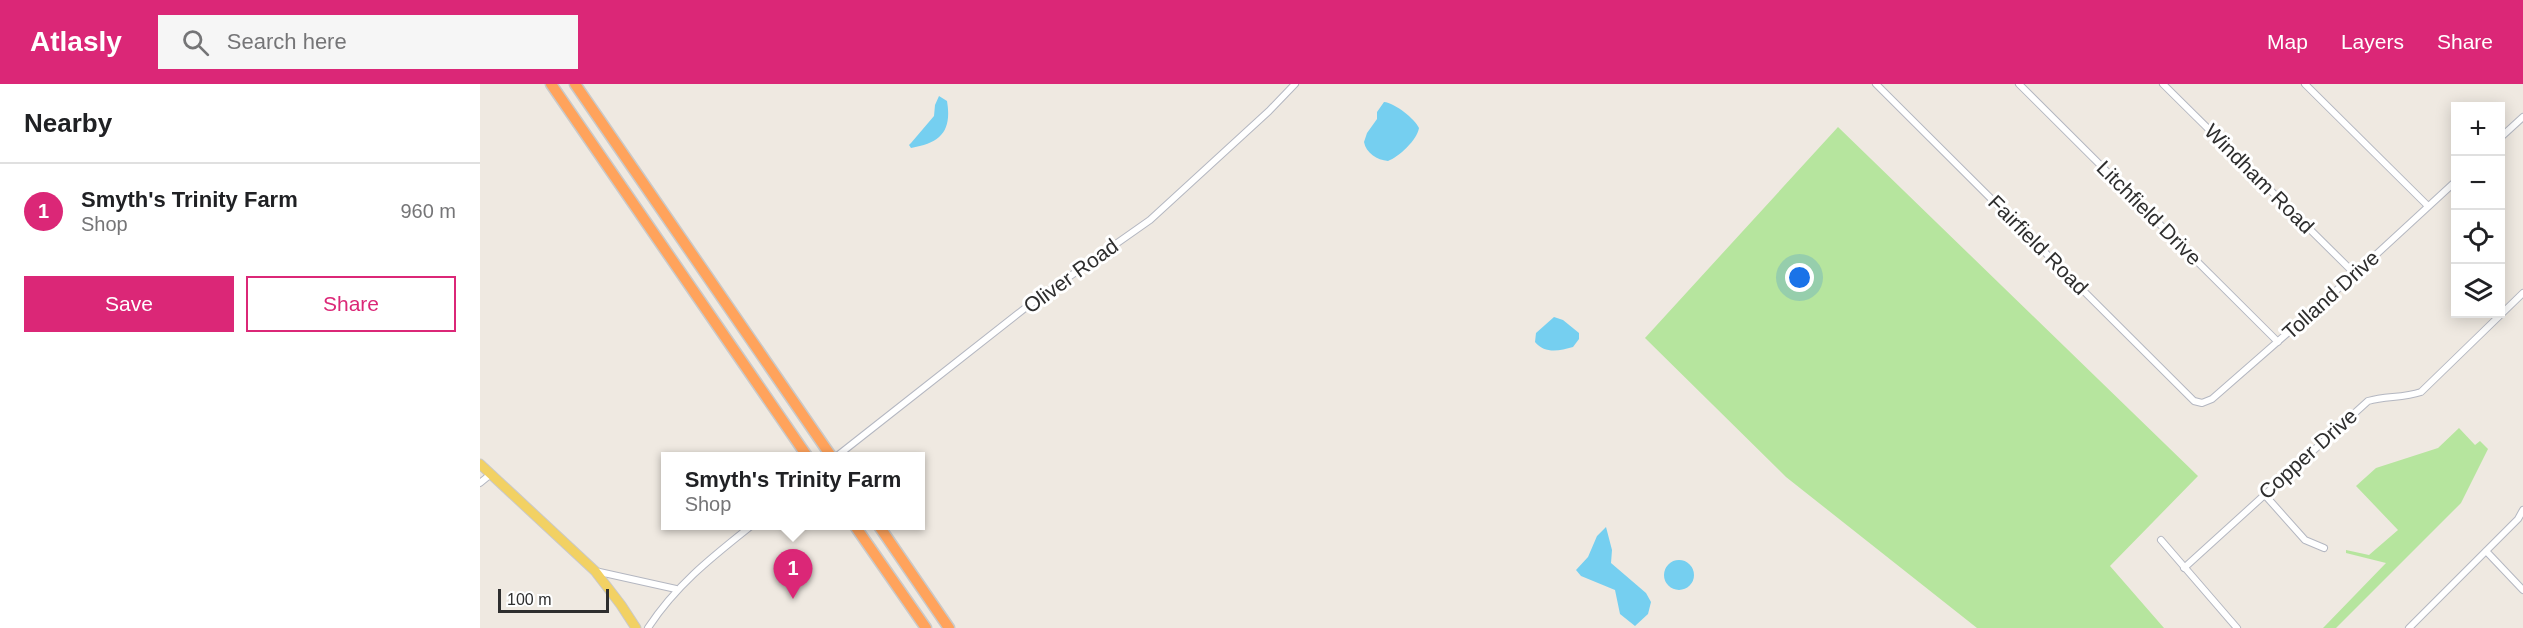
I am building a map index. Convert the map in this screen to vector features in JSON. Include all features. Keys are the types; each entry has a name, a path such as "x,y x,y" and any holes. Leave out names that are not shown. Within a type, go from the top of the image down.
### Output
{"highway":[{"path":"551,84 804,452"},
{"path":"575,84 828,452"},
{"path":"858,530 926,628"},
{"path":"882,530 949,628"}],"main road":[{"path":"480,464 595,571 636,628"}],"street":[{"name":"Oliver Road","path":"842,452 1029,305 1150,220 1260,119 1294,84"},
{"name":"Fairfield Road","path":"1876,84 2194,401 2202,403"},
{"name":"Litchfield Drive","path":"2019,84 2278,342"},
{"name":"Windham Road","path":"2163,84 2355,274"},
{"path":"2305,84 2428,206"},
{"path":"2505,133 2523,117"},
{"name":"Tolland Drive","path":"2202,403 2212,399 2278,342 2451,185"},
{"name":"Copper Drive","path":"2184,568 2367,401 2382,397 2405,398 2421,392 2523,293"},
{"path":"480,483 491,474"},
{"path":"2264,494 2305,540 2324,548"},
{"path":"2409,628 2518,519 2523,510"},
{"path":"648,628 676,589 702,564 745,530"},
{"path":"2161,540 2236,628"},
{"path":"2486,551 2523,590"},
{"path":"595,571 676,589"}],"green space":[{"path":"1838,127 2198,476 2110,566 2164,628 1977,628 1786,477 1645,338"},
{"path":"2459,428 2475,445 2480,441 2488,449 2461,503 2336,628 2323,628 2386,563 2346,553 2346,550 2369,555 2398,530 2356,486 2376,468 2438,448"}],"water":[{"path":"939,96 947,101 946,128 937,139 930,143 911,148 909,145 934,116"},
{"path":"1384,102 1404,112 1419,128 1407,148 1388,161 1373,155 1364,142"},
{"path":"1554,317 1563,320 1579,333 1579,339 1573,347 1548,350 1535,342 1536,333"},
{"path":"1606,527 1612,550 1611,563 1646,593 1651,602 1648,614 1635,626 1620,614 1615,590 1581,576 1576,570 1588,557 1597,536"},
{"path":"1679,560 1685,561 1693,569 1693,581 1685,589 1679,590 1673,589 1665,581 1664,575 1665,569 1673,561"}],"place":[{"name":"Smyth's Trinity Farm","path":"793,599"}]}
